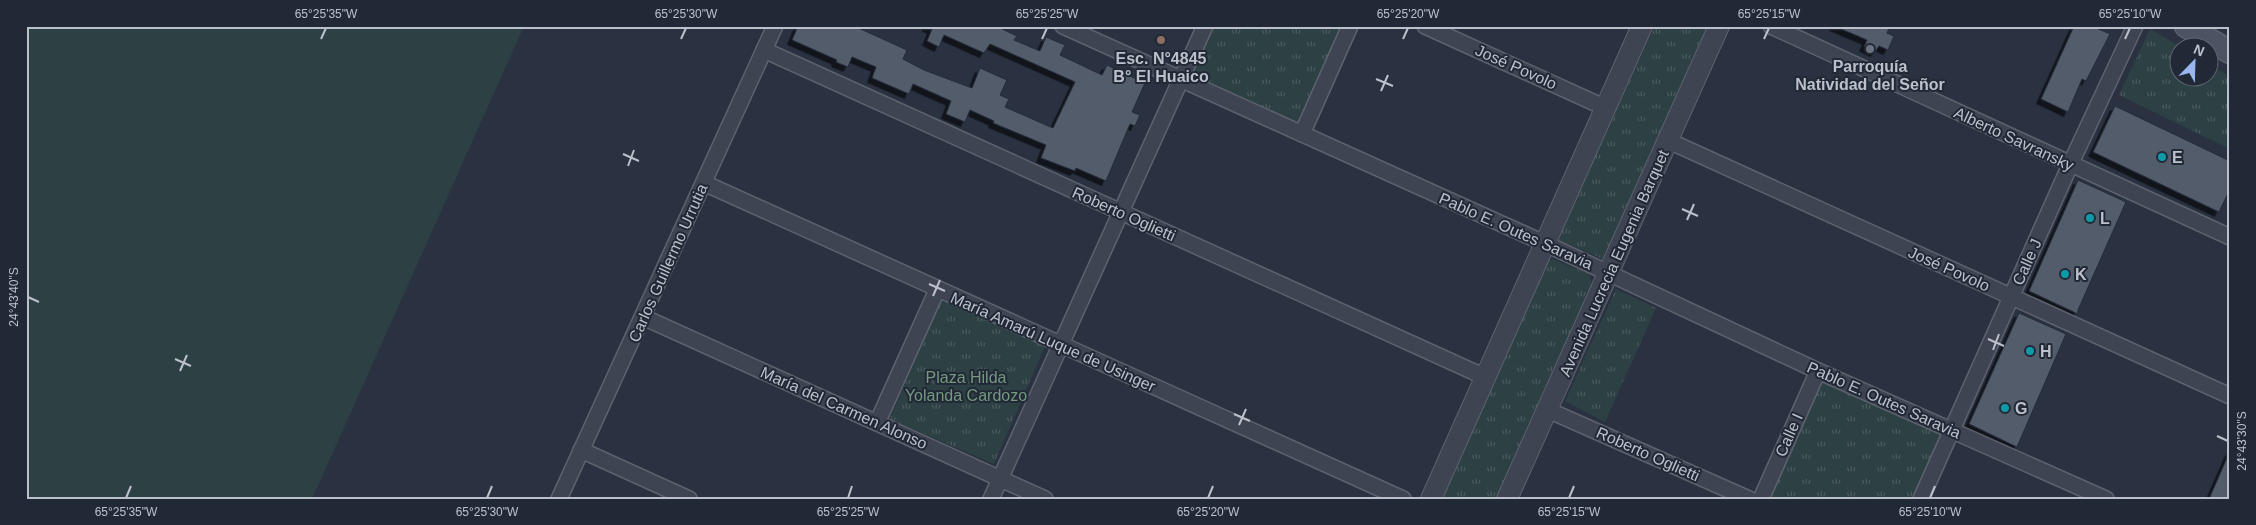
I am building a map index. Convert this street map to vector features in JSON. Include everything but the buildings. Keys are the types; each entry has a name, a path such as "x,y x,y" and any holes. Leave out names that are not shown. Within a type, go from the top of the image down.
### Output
{"main road":[{"path":"2186,26 2230,52"}],"street":[{"name":"Carlos Guillermo Urrutia","path":"559,499 775,26"},
{"name":"Pablo E. Outes Saravia","path":"1063,26 1609,273 1818,371 2106,499"},
{"path":"991,499 1204,26"},
{"path":"1302,134 1350,26"},
{"name":"José Povolo","path":"1425,26 1606,108"},
{"path":"1431,499 1642,26"},
{"name":"Avenida Lucrecia Eugenia Barquet","path":"1507,499 1719,26"},
{"name":"Alberto Savransky","path":"1772,26 2070,165 2230,237"},
{"name":"Calle J","path":"1922,499 2070,165 2135,26"},
{"name":"Roberto Oglietti","path":"764,50 1485,377"},
{"name":"José Povolo","path":"1669,141 2230,396"},
{"name":"María Amarú Luque de Usinger","path":"704,183 937,290 1403,499"},
{"path":"878,424 937,290"},
{"name":"María del Carmen Alonso","path":"643,317 1045,499"},
{"name":"Calle I","path":"1761,499 1818,371"},
{"name":"Roberto Oglietti","path":"1548,410 1749,499"},
{"path":"581,450 689,499"}],"green space":[{"path":"26,26 524,26 312,499 26,499"},
{"path":"1205,26 1350,26 1302,134 1180,79"},
{"path":"1655,26 1707,26 1603,259 1557,239"},
{"path":"2150,29 2168,39 2168,88 2218,88 2218,70 2230,77 2230,149 2119,95"},
{"path":"1552,259 1589,274 1594,290 1496,499 1441,499 1543,265"},
{"path":"1616,289 1656,308 1605,422 1565,401"},
{"name":"Plaza Hilda Yolanda Cardozo","path":"942,299 1046,344 994,464 890,419"},
{"path":"1822,379 1944,435 1915,499 1769,499"}],"place":[{"name":"Esc. N°4845 B° El Huaico","path":"1161,40"},
{"name":"Parroquía Natividad del Señor","path":"1870,49"},
{"name":"E","path":"2162,157"},
{"name":"L","path":"2090,218"},
{"name":"K","path":"2065,274"},
{"name":"H","path":"2030,351"},
{"name":"G","path":"2005,408"}]}
